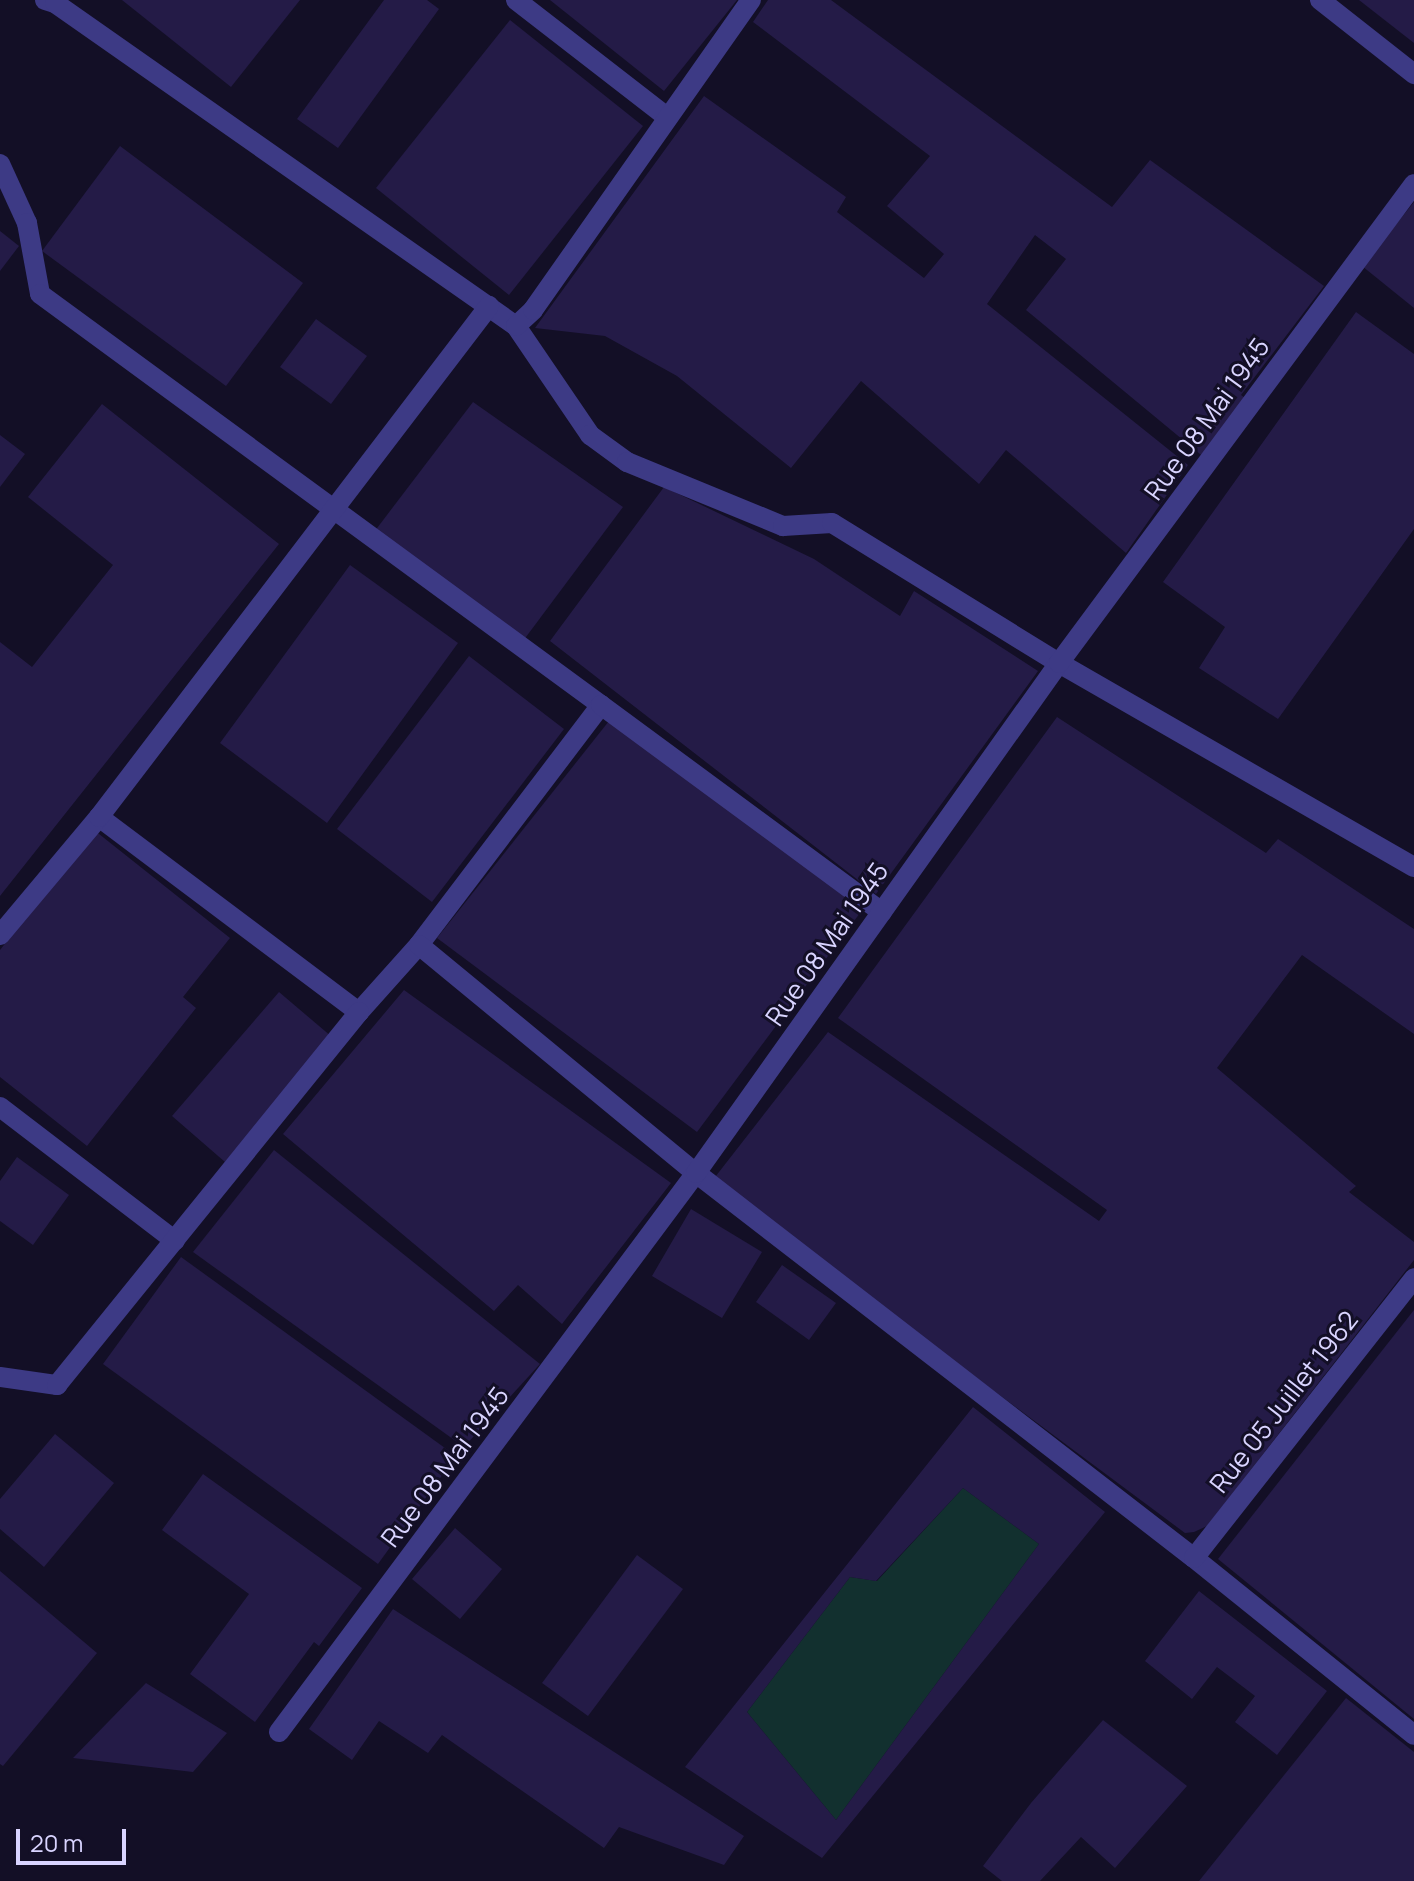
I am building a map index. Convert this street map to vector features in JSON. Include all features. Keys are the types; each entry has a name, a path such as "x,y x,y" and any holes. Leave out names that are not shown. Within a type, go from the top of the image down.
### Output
{"street":[{"path":"45,0 67,12 516,326 590,435 627,462 783,526 832,523 1059,663 1414,867"},
{"path":"516,0 668,118"},
{"path":"516,326 533,310 751,0"},
{"path":"1320,0 1414,74"},
{"path":"0,164 27,223 40,294 882,912"},
{"name":"Rue 08 Mai 1945","path":"279,1732 696,1173 1059,663 1414,184"},
{"path":"0,935 99,817 489,306"},
{"path":"0,1377 57,1385 359,1012 419,945 601,705"},
{"path":"99,817 359,1012"},
{"path":"419,945 696,1173 1194,1558 1414,1735"},
{"path":"0,1107 175,1241"},
{"name":"Rue 05 Juillet 1962","path":"1194,1558 1414,1278"}],"green space":[{"path":"963,1488 1039,1544 836,1820 747,1712 850,1577 877,1581"}],"building":[{"path":"122,0 300,0 231,87"},
{"path":"384,0 427,0 439,9 338,148 297,119"},
{"path":"550,0 737,0 664,91"},
{"path":"768,0 831,0 1112,207 1150,160 1324,286 1241,395 1248,400 1206,459 1026,310 1066,259 1035,235 987,304 1188,465 1126,553 1006,450 979,484 861,381 791,468 677,376 605,336 535,328 704,96 846,197 837,212 924,278 944,254 887,206 930,156 753,22"},
{"path":"1359,0 1414,0 1414,43"},
{"path":"510,20 643,126 509,295 376,188"},
{"path":"120,146 303,283 226,386 42,251"},
{"path":"1414,202 1414,308 1362,266"},
{"path":"0,231 19,246 0,271"},
{"path":"1356,312 1414,354 1414,529 1278,719 1199,668 1225,627 1163,582"},
{"path":"316,319 367,356 331,404 280,367"},
{"path":"473,402 623,507 520,645 371,536"},
{"path":"102,404 279,544 0,896 0,642 32,667 113,565 28,497"},
{"path":"0,435 25,454 0,487"},
{"path":"664,487 814,559 900,616 914,591 1038,671 876,894 550,641"},
{"path":"350,565 458,643 327,823 220,743"},
{"path":"469,656 564,729 432,902 337,829"},
{"path":"1057,717 1266,853 1278,839 1414,929 1414,1034 1302,955 1217,1068 1356,1186 1349,1192 1414,1242 1414,1260 1207,1526 1194,1532 1185,1533 712,1181 828,1032 1099,1221 1107,1210 838,1018"},
{"path":"609,721 863,909 697,1132 437,938"},
{"path":"94,830 230,938 183,997 196,1008 87,1146 0,1077 0,950"},
{"path":"404,990 671,1183 562,1324 518,1285 494,1311 283,1134"},
{"path":"279,992 332,1037 225,1162 172,1116"},
{"path":"274,1150 540,1364 464,1447 193,1252"},
{"path":"17,1157 69,1195 33,1245 0,1221 0,1181"},
{"path":"691,1209 762,1252 722,1318 652,1276"},
{"path":"181,1257 456,1456 378,1564 103,1364"},
{"path":"782,1265 836,1303 809,1340 756,1302"},
{"path":"1414,1310 1414,1719 1218,1559"},
{"path":"973,1407 1105,1512 822,1858 685,1767","holes":["963,1488 1039,1544 836,1820 747,1712 850,1577 876,1581"]},
{"path":"55,1434 114,1483 44,1567 0,1529 0,1499"},
{"path":"203,1474 362,1588 319,1646 314,1642 255,1722 190,1674 249,1594 162,1530"},
{"path":"455,1528 502,1569 460,1619 412,1579"},
{"path":"637,1555 683,1589 588,1716 542,1683"},
{"path":"0,1571 97,1653 3,1766 0,1764"},
{"path":"1199,1591 1327,1691 1277,1755 1235,1722 1255,1696 1217,1667 1192,1699 1145,1661"},
{"path":"393,1609 744,1836 724,1865 619,1827 604,1848 442,1735 428,1753 379,1721 352,1760 309,1729"},
{"path":"146,1683 227,1733 193,1772 73,1758"},
{"path":"1346,1698 1414,1752 1414,1881 1199,1881"},
{"path":"1103,1720 1187,1786 1115,1868 1081,1837 1040,1881 1002,1881 983,1866 1031,1803"}]}
